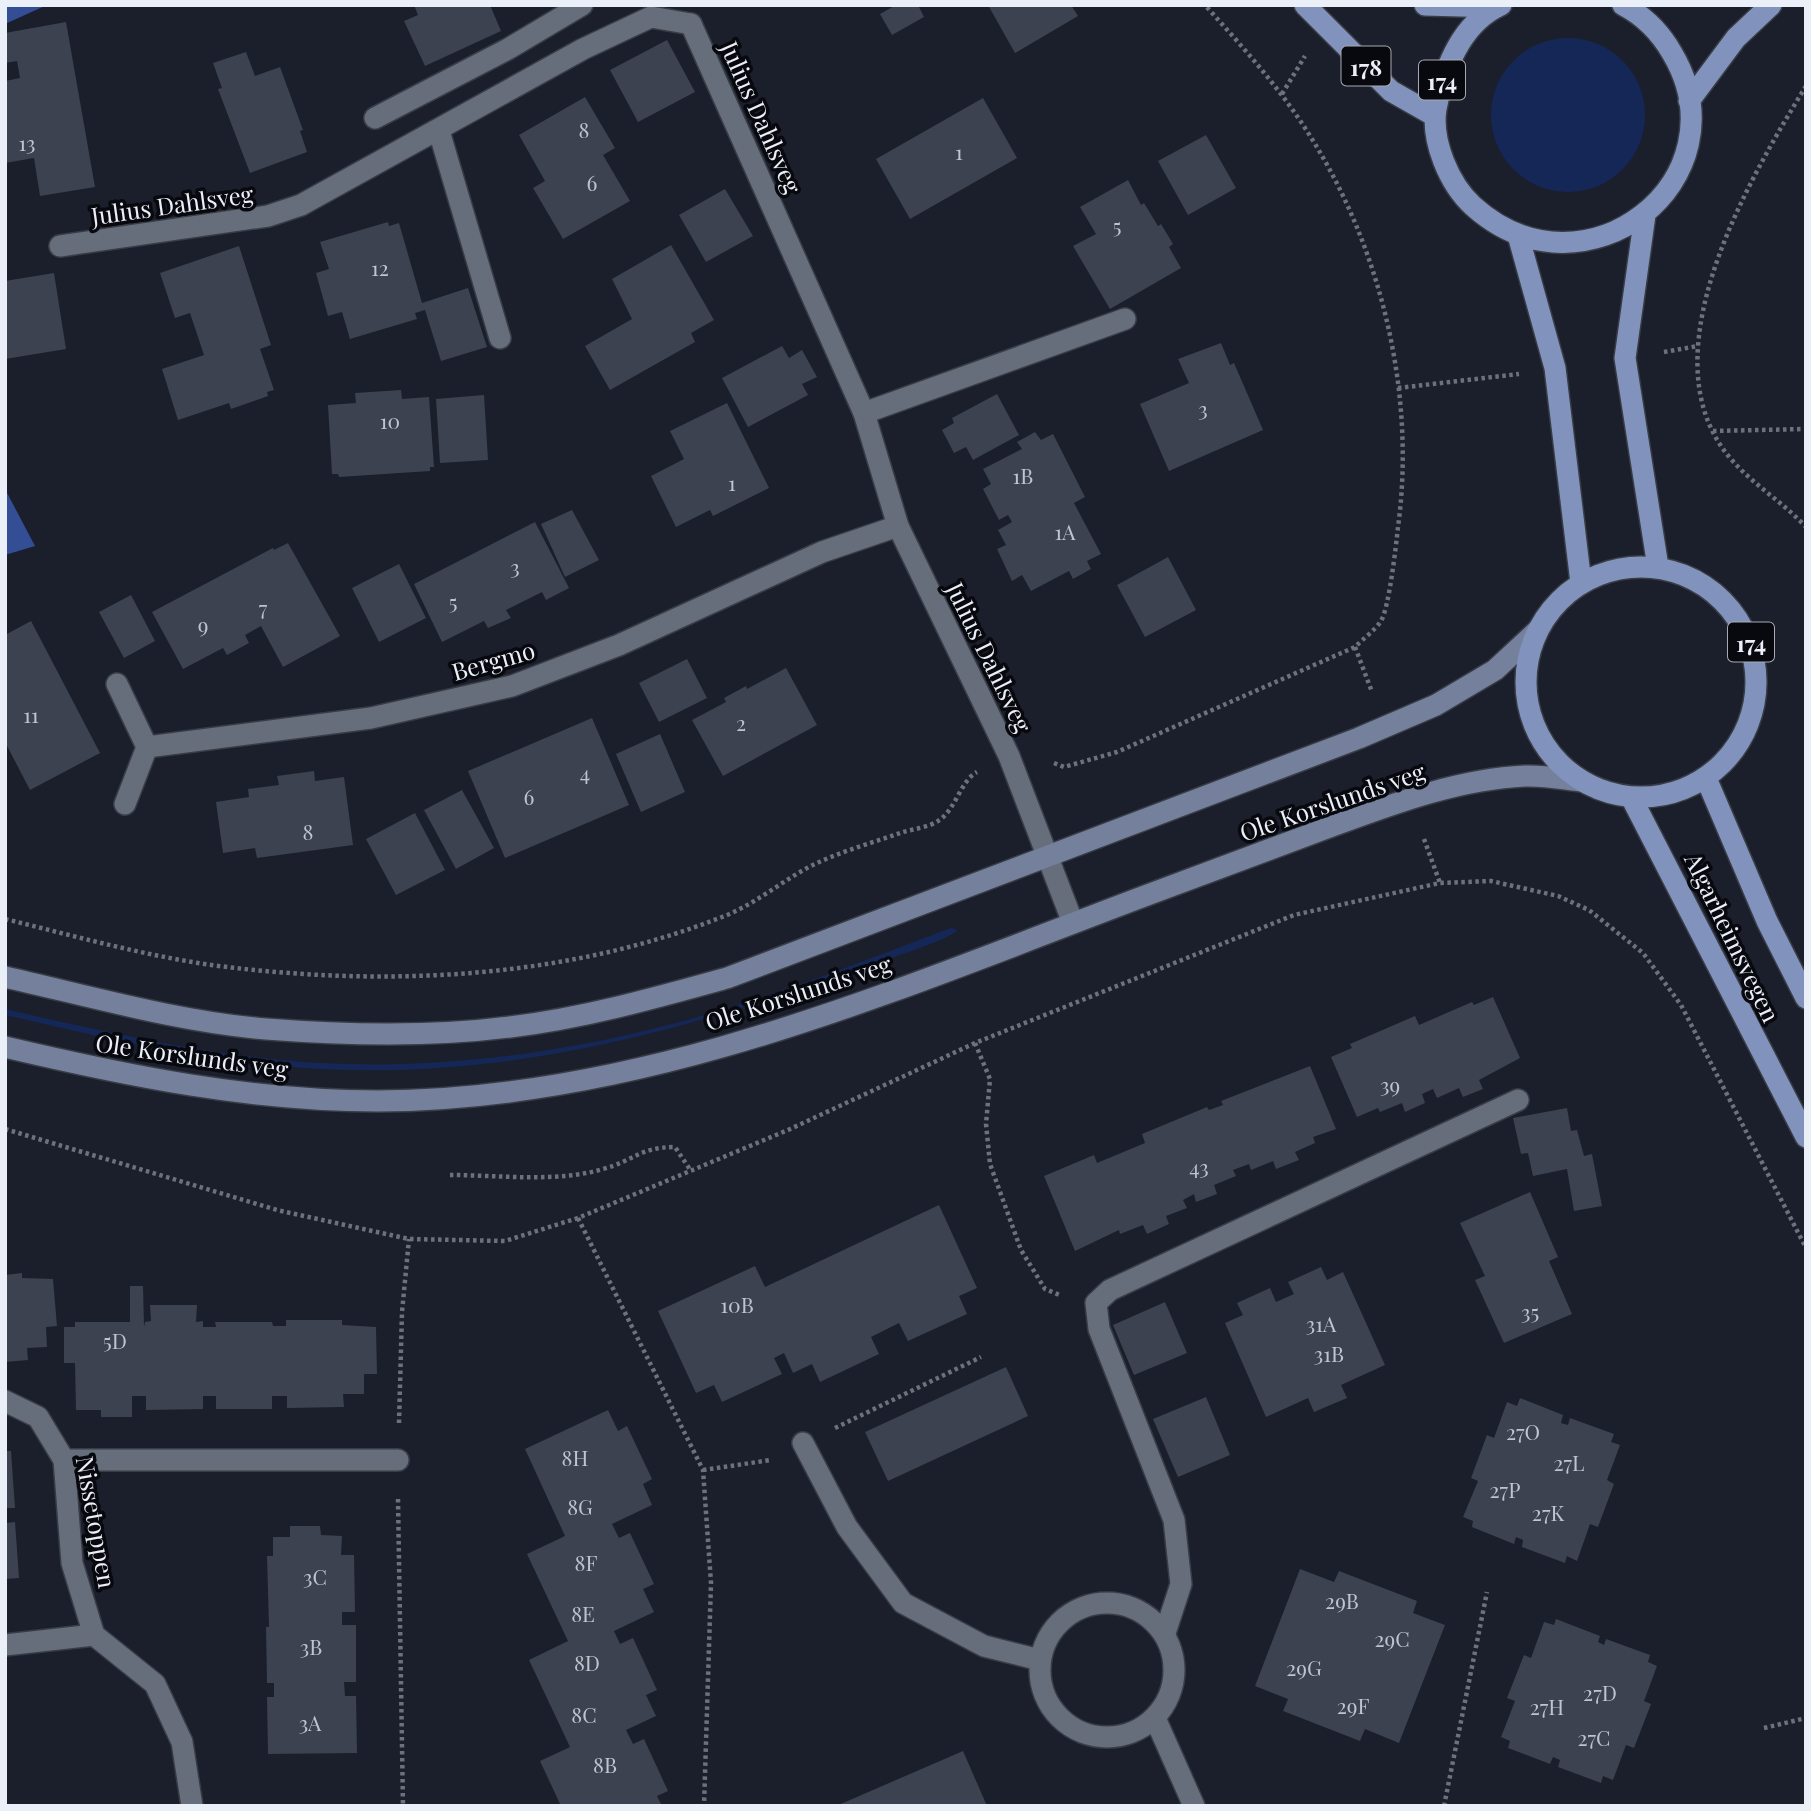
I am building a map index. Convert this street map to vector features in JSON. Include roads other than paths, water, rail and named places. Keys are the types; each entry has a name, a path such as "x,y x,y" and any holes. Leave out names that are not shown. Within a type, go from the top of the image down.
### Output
{"main road":[{"name":"178","path":"1305,5 1391,91 1435,116"},
{"path":"1425,5 1499,6"},
{"name":"174","path":"1499,6 1464,36 1443,74 1435,116 1439,146 1446,166 1467,201 1490,221 1517,235 1551,243 1584,242 1616,233 1645,215 1666,191 1682,163 1689,133 1689,101 1680,66 1662,36 1636,12 1623,5"},
{"path":"1689,101 1736,38 1772,5"},
{"path":"1645,215 1625,358 1658,567"},
{"path":"1517,235 1555,368 1581,583"},
{"name":"174","path":"1633,566 1658,567 1682,573 1723,600 1739,619 1750,641 1756,666 1757,690 1747,728 1726,761 1706,778 1681,791 1658,797 1631,797 1605,792 1582,781 1552,755 1532,721 1526,675 1537,631 1550,611 1581,583 1633,566"},
{"name":"Algarheimsvegen","path":"1706,778 1767,921 1806,998"},
{"name":"Algarheimsvegen","path":"1631,797 1806,1137"}],"street":[{"path":"374,118 508,48 582,5"},
{"name":"Julius Dahlsveg","path":"60,246 268,216 301,205 583,49 651,17 691,24 864,413 898,526 1009,756 1073,923"},
{"path":"439,131 500,338"},
{"path":"864,413 1125,319"},
{"name":"Bergmo","path":"147,747 371,718 512,686 619,645 822,552 898,526"},
{"name":"Ole Korslunds veg","path":"5,976 140,1008 263,1029 375,1034 509,1028 618,1008 727,978 1359,738 1436,705 1495,670 1537,631"},
{"path":"117,684 147,747 125,804"},
{"name":"Ole Korslunds veg","path":"5,1047 119,1074 248,1094 379,1101 513,1092 631,1070 743,1041 1073,923 1384,807 1471,782 1527,776 1582,781"},
{"path":"1165,1633 1181,1584 1174,1520 1099,1329 1097,1303 1110,1290 1518,1100"},
{"name":"Nissetoppen","path":"5,1401 38,1417 64,1460 72,1563 93,1635"},
{"path":"803,1443 847,1527 903,1603 985,1646 1040,1660"},
{"path":"64,1460 398,1460"},
{"path":"1109,1602 1141,1611 1165,1633 1174,1662 1171,1692 1155,1718 1131,1733 1104,1737 1077,1730 1055,1713 1042,1688 1040,1660 1052,1630 1077,1609 1109,1602"},
{"path":"5,1645 93,1635 155,1684 182,1742 192,1806"},
{"path":"1155,1718 1194,1806"}]}
